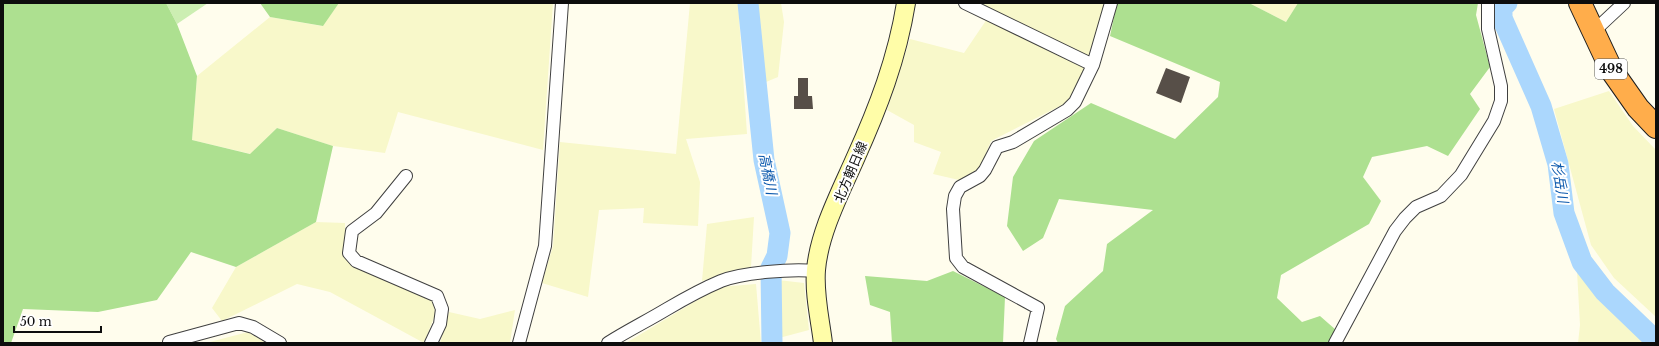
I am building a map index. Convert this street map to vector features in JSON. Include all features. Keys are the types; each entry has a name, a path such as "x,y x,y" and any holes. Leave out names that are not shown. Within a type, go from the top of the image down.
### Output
{"highway":[{"name":"498","path":"1580,3 1612,71 1638,108 1656,127"}],"main road":[{"name":"北方朝日線","path":"823,343 816,295 816,271 820,246 838,199 873,119 892,68 906,3"}],"street":[{"path":"519,343 545,246 562,3"},
{"path":"965,3 1094,65"},
{"path":"1030,343 1038,308 963,267 956,258 953,209 955,196 960,187 980,176 985,170 997,147 1013,142 1067,110 1075,102 1094,65 1111,3"},
{"path":"1335,343 1395,231 1416,207 1442,196 1461,175 1494,121 1501,101 1501,86 1488,29 1488,3"},
{"path":"1593,32 1624,3"},
{"path":"406,176 376,213 352,231 349,253 356,261 437,296 442,309 440,324 432,343"},
{"path":"608,343 699,291 723,280 754,274 785,271 816,271"},
{"path":"169,342 239,323 253,327 280,343"}],"green space":[{"path":"3,3 166,3 177,24 197,76 192,140 250,154 277,128 333,146 316,222 236,267 191,252 157,300 98,312 23,309 11,343 3,343"},
{"path":"166,3 208,3 177,24"},
{"path":"260,3 339,3 323,26 270,17"},
{"path":"339,3 553,3 543,150 398,112 385,153 333,146 277,128 251,154 192,140 197,76 270,17 322,26"},
{"path":"690,3 738,3 747,134 686,139 700,182 698,226 643,223 644,208 599,210 588,297 542,283 553,246 560,142 676,154"},
{"path":"757,3 781,3 784,22 778,77 766,82"},
{"path":"977,3 1106,3 1089,57"},
{"path":"1117,3 1249,3 1286,22 1298,3 1478,3 1476,15 1490,67 1470,94 1480,109 1448,156 1427,146 1372,157 1363,177 1381,201 1369,224 1281,275 1277,298 1302,322 1320,316 1336,330 1328,343 1058,343 1056,339 1065,306 1103,271 1107,244 1153,210 1059,199 1043,238 1023,251 1007,226 1013,177 1034,141 1091,103 1175,139 1218,97 1220,82 1110,36"},
{"path":"1249,3 1298,3 1286,22"},
{"path":"987,19 1085,67 1068,102 991,141 977,175 959,180 933,174 941,152 914,142 914,125 887,110 910,39 964,53"},
{"path":"1609,91 1633,126 1656,150 1656,317 1614,278 1591,245 1554,109"},
{"path":"754,217 751,267 702,281 707,224"},
{"path":"316,222 345,223 345,258 434,301 435,315 424,343 330,292 297,284 222,321 212,308 236,267"},
{"path":"953,271 1005,297 1003,343 892,343 890,312 870,305 865,276 927,281"},
{"path":"1577,271 1648,343 1578,343 1580,325"},
{"path":"778,280 804,283 809,330 779,338"},
{"path":"756,284 761,343 626,343 719,287"},
{"path":"515,310 510,343 440,343 449,312 480,319"},
{"path":"248,332 266,343 206,343"}],"building":[{"path":"1166,68 1190,77 1181,103 1156,93"},
{"path":"798,78 808,78 808,96 812,96 813,109 794,109 794,96 798,96"}],"waterway":[{"name":"高橋川","path":"748,3 764,160 780,233 777,256 771,268 772,343"},
{"name":"杉岳川","path":"1507,3 1502,7 1502,18 1541,106 1558,164 1564,213 1582,262 1605,292 1656,341"}]}
